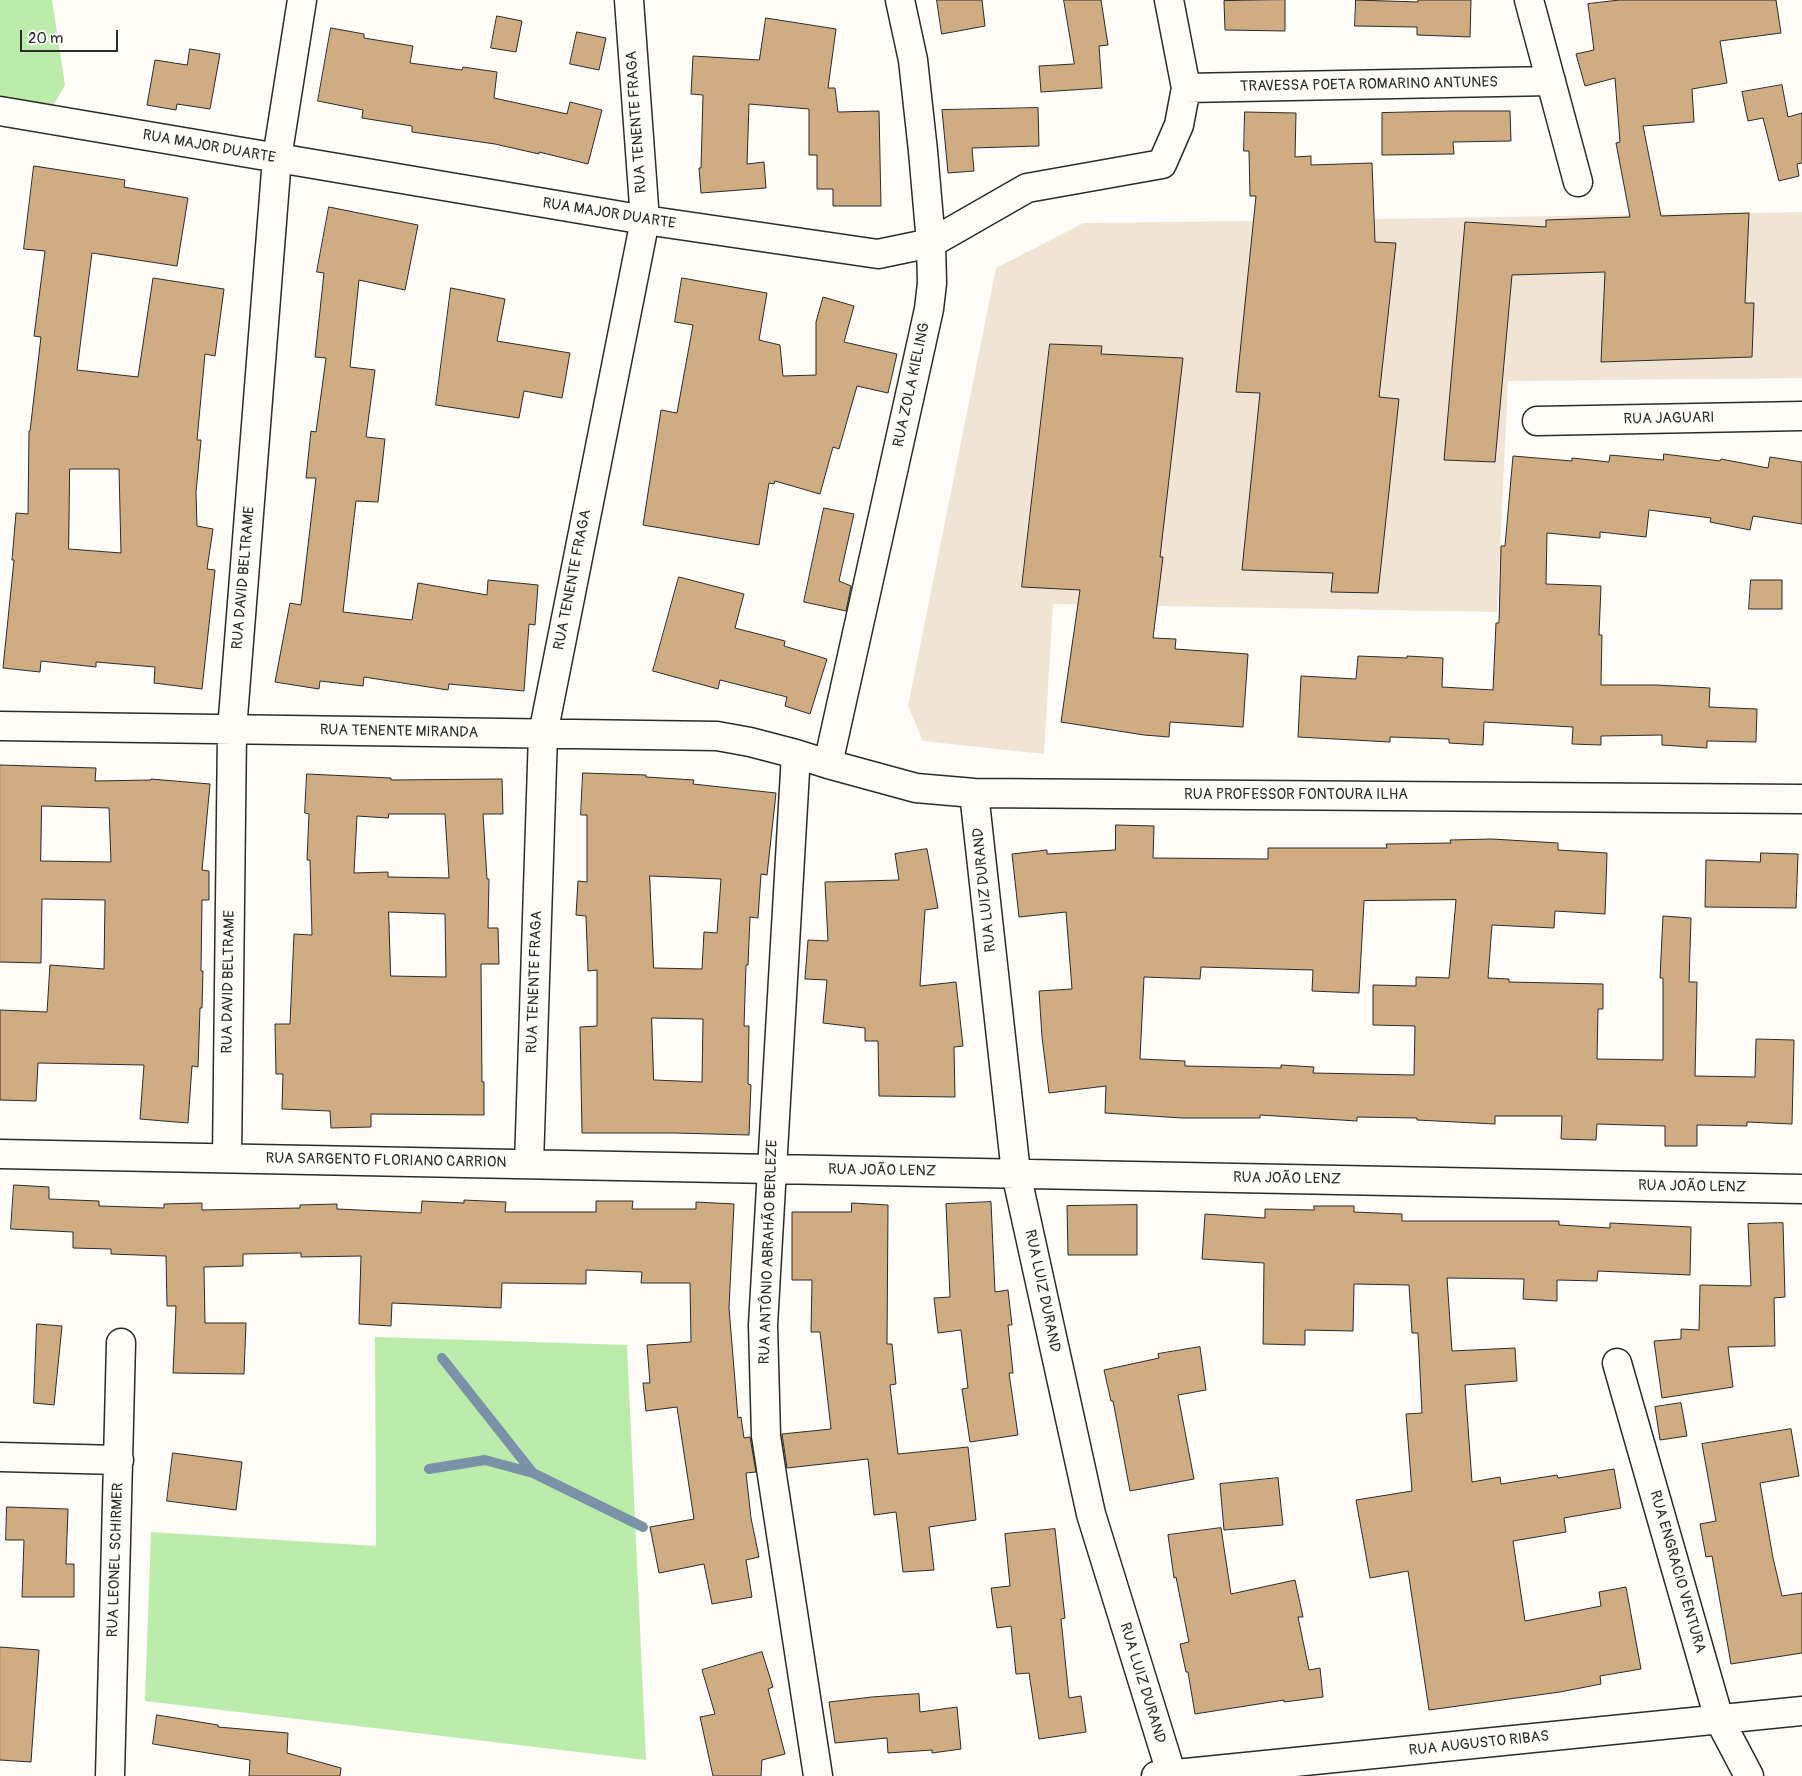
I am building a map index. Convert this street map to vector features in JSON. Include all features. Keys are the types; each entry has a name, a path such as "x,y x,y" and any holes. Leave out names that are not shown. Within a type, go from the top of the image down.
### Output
{"street":[{"name":"RUA DAVID BELTRAME","path":"227,1158 232,730 277,158 302,0"},
{"name":"RUA TENENTE FRAGA","path":"529,1164 543,734 644,220 629,0"},
{"name":"RUA ZOLA KIELING","path":"828,764 929,309 932,283 932,243 913,60 900,0"},
{"path":"1170,0 1186,88"},
{"path":"1529,0 1578,182"},
{"name":"TRAVESSA POETA ROMARINO ANTUNES","path":"1186,88 1551,81"},
{"name":"RUA MAJOR DUARTE","path":"0,111 644,220 878,254 932,243 1027,188 1162,164 1179,125 1186,88"},
{"name":"RUA JAGUARI","path":"1537,421 1802,416"},
{"name":"RUA TENENTE MIRANDA","path":"0,726 717,736 796,754"},
{"name":"RUA PROFESSOR FONTOURA ILHA","path":"796,754 916,788 974,793 1802,799"},
{"name":"RUA ANTÔNIO ABRAHÃO BERLEZE","path":"796,754 763,1325 766,1436 818,1776"},
{"name":"RUA LUIZ DURAND","path":"974,793 1016,1173 1091,1514 1166,1775"},
{"name":"RUA SARGENTO FLORIANO CARRION","path":"0,1154 772,1168"},
{"name":"RUA JOÃO LENZ","path":"772,1168 1802,1189"},
{"name":"RUA LEONEL SCHIRMER","path":"110,1776 121,1343"},
{"name":"RUA ENGRACIO VENTURA","path":"1617,1362 1719,1719 1749,1776"},
{"path":"0,1457 119,1460"},
{"name":"RUA AUGUSTO RIBAS","path":"1166,1775 1802,1711"}],"shaded area":[{"path":"1802,212 1802,378 1508,381 1497,612 1053,604 1044,754 923,741 908,706 996,268 1084,223"}],"green space":[{"path":"0,0 52,0 65,85 52,108 0,96"},
{"path":"375,1337 627,1345 646,1760 145,1701 151,1532 376,1546"}],"building":[{"path":"937,0 982,0 985,26 942,34"},
{"path":"1064,0 1101,0 1108,45 1099,46 1102,88 1041,92 1039,66 1074,64"},
{"path":"1285,0 1285,31 1225,30 1224,1"},
{"path":"1356,0 1418,2 1418,0 1471,0 1470,37 1417,35 1417,27 1355,26"},
{"path":"1620,0 1776,0 1781,33 1720,41 1727,83 1692,89 1694,122 1643,126 1661,216 1749,213 1745,303 1754,303 1752,357 1601,362 1605,272 1512,275 1495,462 1444,460 1465,222 1546,227 1546,220 1630,217 1616,143 1620,142 1615,78 1585,86 1576,54 1594,50 1588,4"},
{"path":"497,16 522,21 516,52 491,48"},
{"path":"766,18 836,29 828,88 835,88 838,112 879,111 881,206 833,206 833,189 817,189 817,155 809,155 809,109 749,104 747,164 764,162 766,188 701,193 699,168 701,168 703,95 691,94 693,56 759,60"},
{"path":"331,28 364,34 364,38 413,46 410,63 462,70 463,67 497,72 494,98 567,114 570,102 602,110 588,164 495,144 412,132 412,126 362,118 363,110 318,101"},
{"path":"577,32 606,38 599,70 570,64"},
{"path":"190,49 220,54 210,109 177,104 176,110 147,105 155,60 187,65"},
{"path":"1782,85 1788,117 1802,113 1802,163 1797,164 1799,176 1779,181 1763,118 1748,121 1742,92"},
{"path":"1038,108 1039,146 972,148 974,171 948,173 942,110"},
{"path":"1510,111 1511,141 1453,142 1454,154 1382,155 1382,113"},
{"path":"1245,112 1296,113 1295,157 1311,156 1311,165 1372,163 1375,242 1396,243 1379,397 1399,399 1378,593 1331,592 1333,573 1242,570 1260,393 1236,392 1256,196 1250,196 1249,151 1244,151"},
{"path":"34,166 125,180 124,187 188,198 177,266 92,253 77,370 138,377 153,278 224,289 215,356 205,354 197,440 201,440 196,492 197,526 213,529 207,569 215,570 202,689 154,683 155,667 96,662 96,667 41,661 40,672 3,668 14,560 12,560 16,513 28,514 29,431 41,337 34,336 45,251 24,249","holes":["70,469 119,469 121,553 69,549"]},
{"path":"329,207 418,225 405,290 359,280 350,367 375,370 366,437 385,439 378,502 356,501 343,612 412,620 418,583 487,595 488,580 538,585 535,625 529,624 524,691 449,684 448,690 364,677 363,686 320,681 319,689 275,682 290,603 301,605 316,478 306,478 311,431 316,432 326,358 315,357 324,273 317,272"},
{"path":"682,278 767,293 759,340 780,345 783,376 816,375 816,322 823,297 854,306 844,342 897,354 888,393 857,386 839,449 833,447 820,494 775,481 774,484 769,483 759,545 643,525 661,410 677,413 693,325 675,322"},
{"path":"451,288 505,299 497,341 570,353 562,398 524,391 519,418 436,405"},
{"path":"1050,344 1102,346 1101,354 1183,358 1160,557 1163,557 1153,638 1176,639 1175,649 1248,654 1243,727 1170,722 1169,737 1061,722 1080,590 1022,587"},
{"path":"1664,454 1720,461 1721,459 1768,468 1770,457 1802,462 1802,524 1753,516 1750,530 1710,522 1711,518 1649,510 1646,537 1600,532 1600,538 1547,533 1546,584 1601,586 1599,635 1602,635 1601,685 1656,685 1710,688 1709,707 1757,709 1756,742 1707,741 1707,748 1662,745 1662,735 1601,736 1601,745 1572,744 1573,727 1484,722 1483,745 1449,743 1449,739 1390,737 1390,742 1298,737 1301,676 1356,679 1358,656 1443,658 1442,687 1493,690 1496,623 1499,623 1501,546 1505,546 1513,456 1572,461 1572,458 1609,462 1610,455 1663,460"},
{"path":"824,508 854,514 839,581 851,586 846,611 804,602"},
{"path":"679,577 744,594 735,628 785,641 784,646 827,659 810,714 785,706 787,697 720,680 718,689 653,671"},
{"path":"1751,580 1782,580 1782,609 1749,609"},
{"path":"0,765 96,768 95,781 151,779 210,784 202,870 209,871 209,900 202,900 202,1008 200,1008 198,1067 192,1066 188,1123 140,1119 144,1065 38,1063 36,1101 0,1100 0,1010 47,1012 50,965 104,969 105,900 42,899 41,963 0,962","holes":["42,806 109,808 111,862 41,861"]},
{"path":"583,773 646,775 646,777 694,780 693,784 776,793 767,875 761,874 758,918 750,917 748,965 746,965 744,1026 749,1026 748,1084 751,1085 749,1135 582,1133 580,1027 597,1026 597,970 588,971 586,916 576,915 578,881 587,882 587,815 581,815","holes":["650,876 721,879 717,933 704,932 702,969 654,968","652,1018 703,1019 702,1082 654,1080"]},
{"path":"307,774 391,778 391,780 502,779 503,814 483,814 487,879 489,879 488,928 498,928 499,964 481,964 484,1115 371,1114 371,1127 331,1128 330,1111 282,1109 283,1074 276,1074 275,1024 290,1024 294,934 312,935 310,860 307,860 309,814 305,813","holes":["389,814 445,814 449,878 388,877 388,872 354,873 357,816 388,818","389,912 445,914 446,977 391,976"]},
{"path":"1116,825 1154,826 1153,858 1268,859 1268,848 1387,848 1386,844 1451,843 1450,840 1492,839 1558,843 1558,850 1607,853 1605,914 1555,911 1554,928 1492,925 1488,978 1509,979 1509,982 1603,984 1603,1009 1598,1009 1597,1059 1663,1060 1663,978 1660,978 1663,916 1691,918 1689,982 1697,982 1695,1076 1755,1077 1756,1039 1794,1040 1792,1124 1747,1122 1747,1126 1697,1125 1697,1146 1665,1146 1665,1126 1597,1124 1596,1140 1561,1139 1562,1116 1495,1116 1495,1124 1417,1120 1417,1118 1357,1117 1357,1121 1260,1115 1260,1118 1182,1118 1105,1113 1106,1086 1049,1093 1042,1037 1039,991 1072,989 1066,912 1019,917 1012,854 1047,850 1047,854 1115,850","holes":["1456,900 1449,978 1416,977 1416,986 1373,985 1373,1025 1415,1026 1414,1075 1313,1073 1314,1067 1281,1065 1281,1068 1185,1066 1185,1061 1140,1059 1144,977 1200,979 1201,967 1313,970 1312,991 1359,993 1364,901"]},
{"path":"927,849 938,908 925,910 920,986 956,982 963,1046 954,1047 955,1097 879,1096 878,1041 865,1041 865,1028 823,1023 827,980 805,979 808,940 828,941 825,882 899,880 895,854"},
{"path":"1761,853 1798,854 1796,908 1705,907 1706,860 1760,862"},
{"path":"14,1185 49,1187 49,1199 99,1201 99,1206 164,1208 164,1204 202,1203 202,1210 300,1208 300,1205 337,1204 337,1209 421,1213 422,1201 464,1203 464,1200 506,1202 505,1212 596,1212 596,1201 633,1201 632,1209 696,1209 696,1202 734,1204 729,1308 738,1418 741,1417 744,1438 750,1437 756,1472 746,1473 751,1518 759,1557 746,1560 752,1597 712,1604 704,1564 659,1573 650,1527 694,1519 677,1407 646,1411 643,1383 650,1383 647,1345 691,1342 690,1283 641,1283 642,1272 586,1270 586,1284 502,1283 501,1308 392,1303 391,1326 359,1324 361,1256 301,1257 301,1253 243,1254 243,1266 204,1267 205,1323 246,1323 244,1374 173,1373 176,1306 167,1306 166,1256 111,1254 111,1249 73,1248 73,1232 11,1229"},
{"path":"991,1202 995,1292 1008,1290 1012,1325 1008,1325 1013,1373 1009,1373 1018,1435 970,1442 962,1389 968,1388 961,1330 938,1333 934,1298 950,1297 946,1204"},
{"path":"852,1203 888,1205 887,1344 892,1344 896,1384 890,1385 898,1454 968,1447 976,1520 929,1527 934,1570 903,1572 896,1512 874,1515 868,1459 787,1468 782,1434 831,1429 820,1332 811,1332 812,1280 792,1280 792,1212 851,1212"},
{"path":"1137,1205 1137,1255 1068,1255 1067,1206"},
{"path":"1314,1206 1354,1206 1354,1212 1402,1214 1402,1221 1559,1221 1559,1225 1610,1228 1610,1223 1691,1227 1690,1275 1598,1271 1597,1281 1557,1280 1557,1301 1523,1299 1524,1279 1447,1278 1452,1351 1515,1348 1517,1381 1465,1385 1472,1482 1500,1477 1501,1484 1557,1475 1558,1478 1614,1469 1621,1508 1564,1518 1566,1532 1513,1541 1525,1621 1601,1606 1599,1592 1626,1587 1641,1669 1600,1676 1601,1684 1560,1692 1429,1710 1408,1571 1370,1578 1356,1500 1412,1491 1406,1414 1422,1413 1418,1333 1412,1333 1409,1285 1354,1284 1353,1331 1305,1330 1305,1345 1263,1344 1264,1263 1202,1259 1205,1214 1265,1218 1265,1209 1314,1210"},
{"path":"1783,1223 1785,1297 1774,1298 1775,1346 1728,1347 1733,1387 1662,1398 1654,1341 1681,1339 1681,1329 1699,1330 1700,1285 1751,1286 1748,1224"},
{"path":"37,1324 62,1326 54,1405 34,1403"},
{"path":"1200,1347 1206,1390 1178,1395 1194,1479 1130,1491 1113,1401 1111,1401 1104,1370 1159,1358 1158,1354"},
{"path":"1681,1403 1687,1436 1660,1440 1655,1407"},
{"path":"1791,1429 1799,1476 1760,1483 1773,1558 1782,1596 1802,1593 1802,1653 1731,1664 1712,1556 1706,1557 1700,1524 1716,1521 1702,1444"},
{"path":"173,1453 242,1462 236,1510 167,1501"},
{"path":"1278,1478 1283,1525 1224,1530 1220,1484"},
{"path":"7,1507 68,1509 66,1564 74,1564 74,1597 22,1597 24,1540 6,1540"},
{"path":"1221,1528 1231,1594 1295,1580 1303,1617 1298,1617 1309,1670 1320,1668 1323,1697 1284,1702 1284,1700 1195,1714 1188,1672 1186,1672 1180,1644 1189,1642 1176,1577 1174,1578 1168,1535"},
{"path":"1055,1529 1065,1618 1061,1619 1069,1698 1081,1696 1086,1732 1039,1739 1029,1673 1016,1674 1011,1626 997,1628 991,1588 1010,1586 1005,1534"},
{"path":"0,1647 39,1650 31,1762 0,1760"},
{"path":"762,1652 773,1687 768,1689 785,1754 762,1760 761,1776 713,1776 700,1717 715,1714 702,1670"},
{"path":"919,1694 920,1712 957,1707 961,1749 932,1753 932,1750 888,1753 887,1738 835,1743 829,1702"},
{"path":"157,1715 218,1725 218,1727 288,1733 287,1753 341,1768 340,1776 249,1776 250,1760 153,1744"}],"waterway":[{"path":"442,1358 533,1473 643,1527"},
{"path":"429,1469 485,1460 533,1473"}]}
